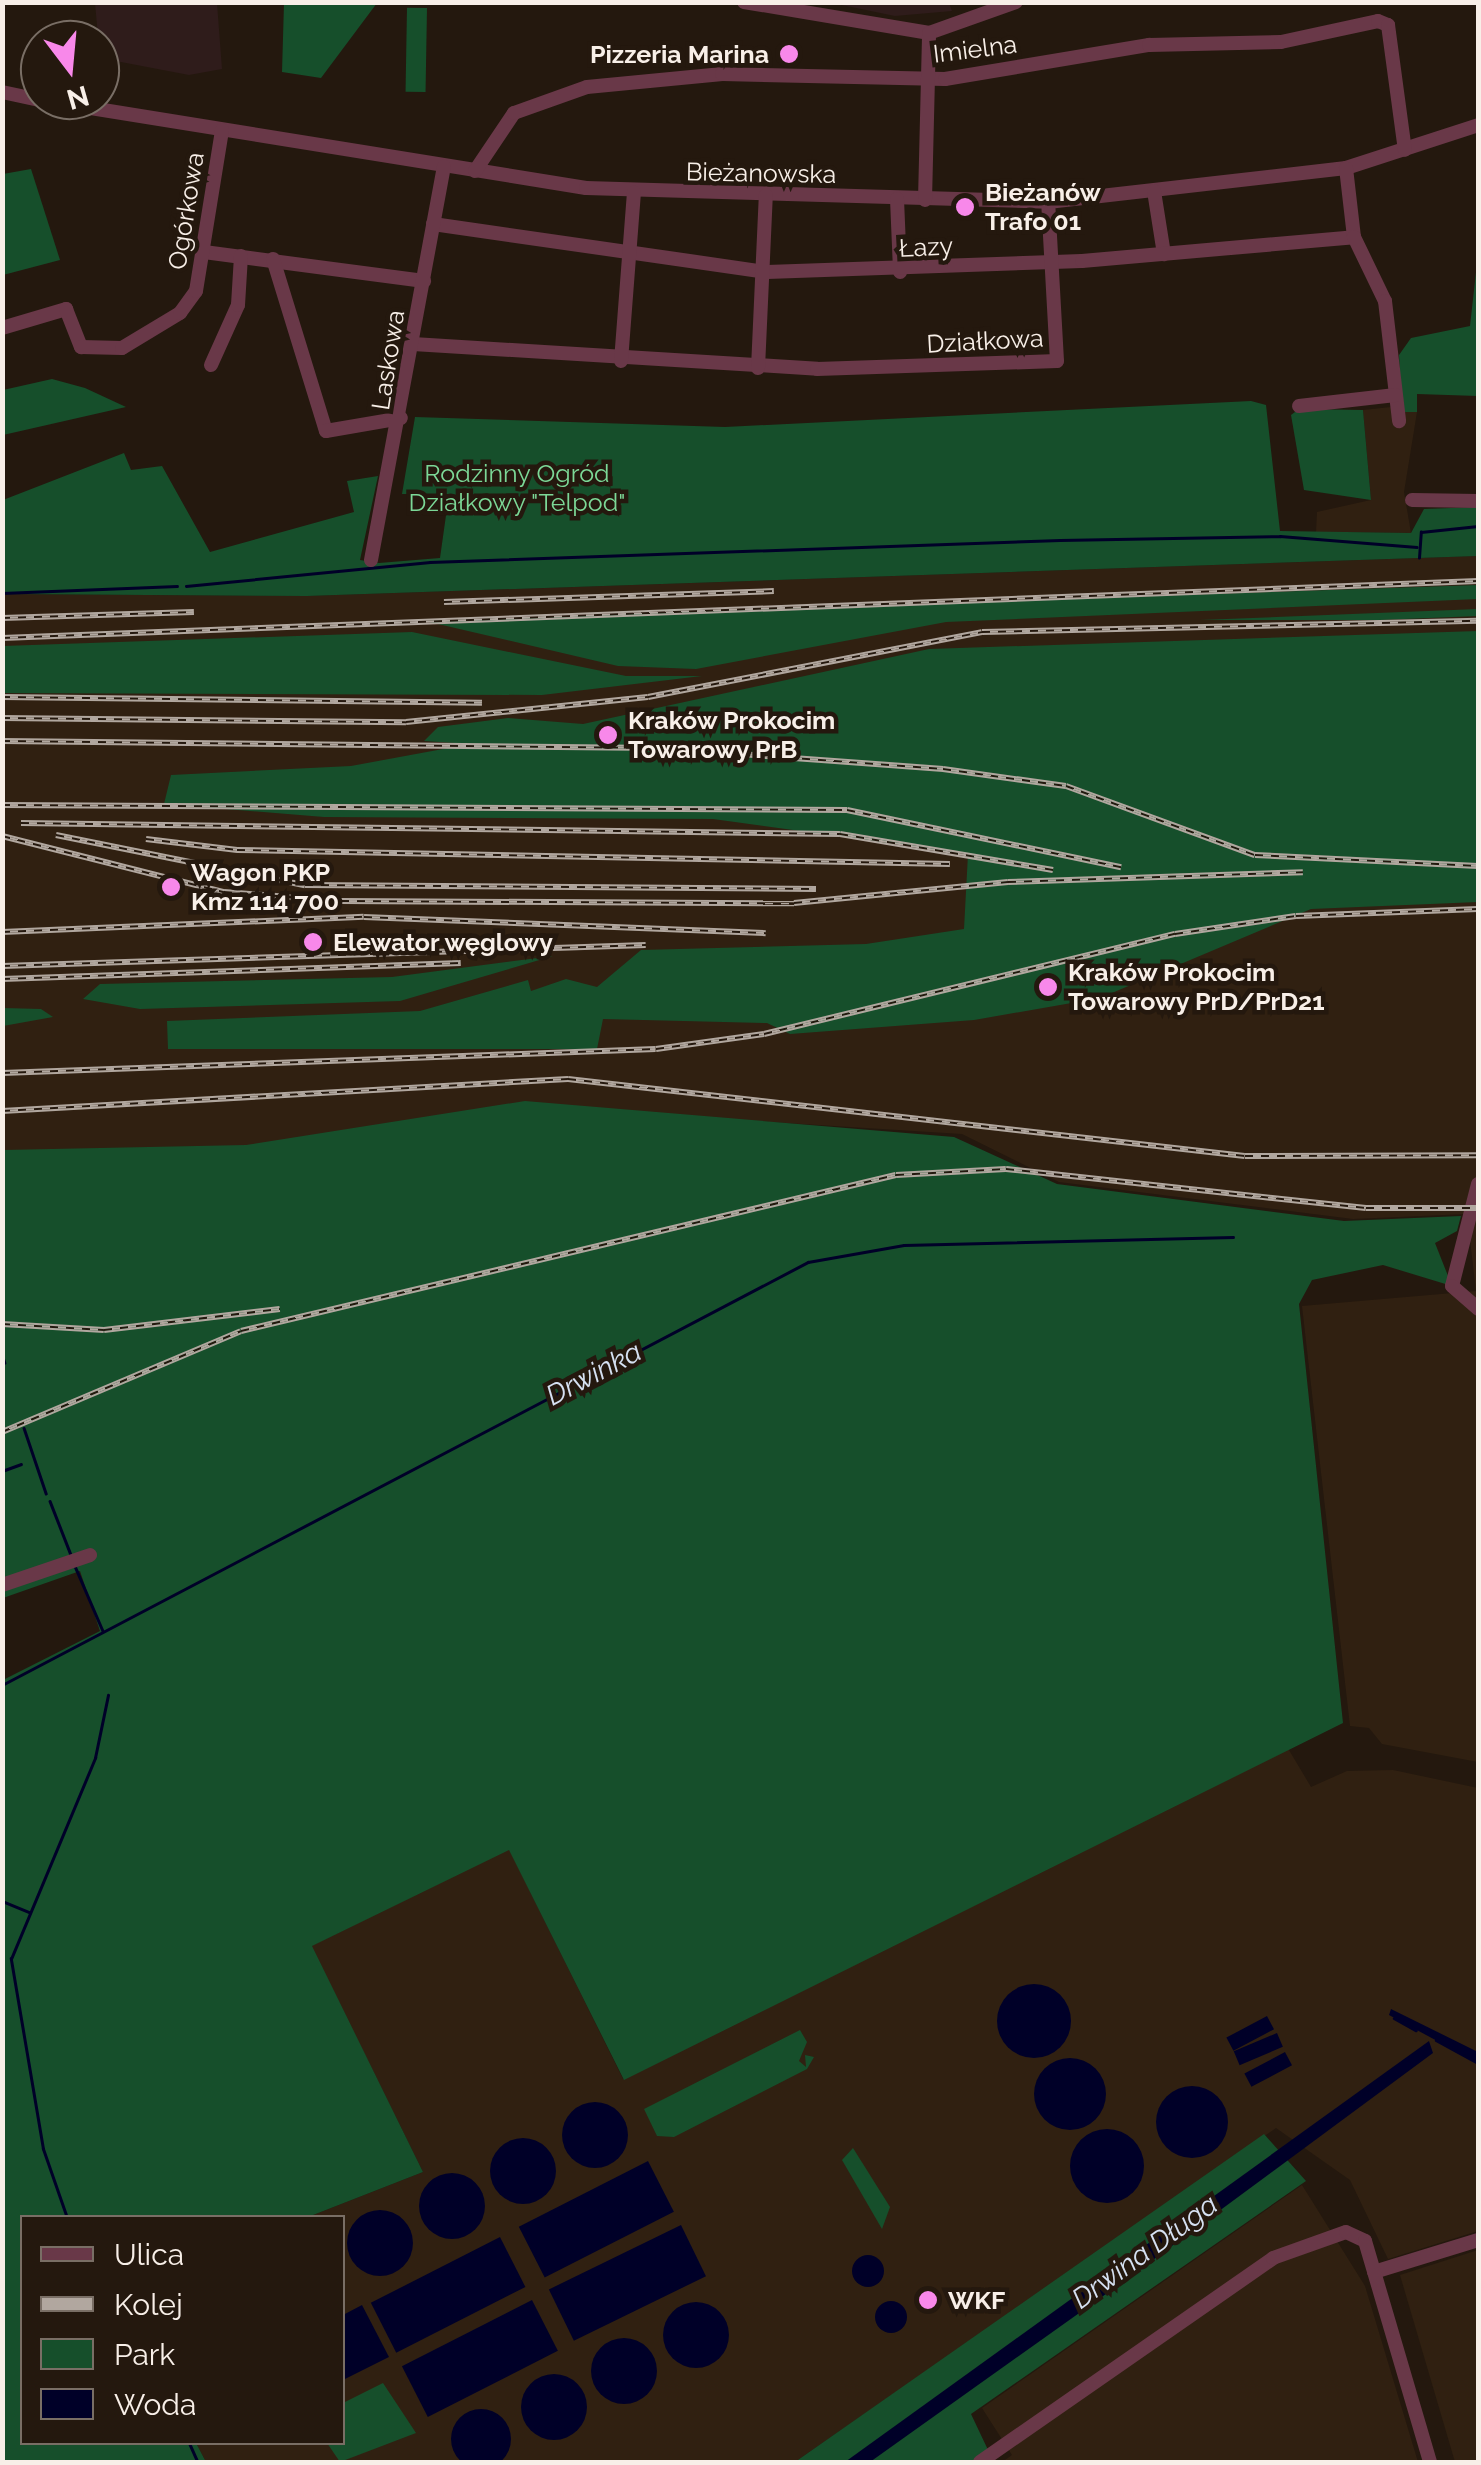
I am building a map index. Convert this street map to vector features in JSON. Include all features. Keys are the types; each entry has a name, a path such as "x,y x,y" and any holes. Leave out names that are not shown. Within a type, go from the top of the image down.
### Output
{"street":[{"path":"744,2 929,34 1016,2"},
{"name":"Imielna","path":"475,171 499,125 559,92 672,76 928,78 1150,45 1280,42 1378,21 1388,25 1404,150"},
{"path":"925,200 929,34"},
{"name":"Bieżanowska","path":"120,113 475,171 634,192 1048,202 1346,168 1478,125"},
{"name":"Ogórkowa","path":"2,328 66,309 81,346 132,347 188,306 204,252 222,130"},
{"name":"Laskowa","path":"371,560 401,418 444,166"},
{"path":"1346,168 1354,237 1385,301 1399,421"},
{"path":"1154,191 1164,254"},
{"path":"621,360 634,192"},
{"path":"758,368 766,272 766,195"},
{"path":"896,199 900,272"},
{"name":"Działkowa","path":"413,344 758,368 1057,361 1048,202"},
{"name":"Łazy","path":"433,224 766,272 900,272 1354,237"},
{"path":"204,252 424,281"},
{"path":"210,364 238,305 241,256"},
{"path":"273,260 326,431 401,418"},
{"path":"1300,406 1396,396"},
{"path":"1412,500 1478,501"},
{"path":"1478,1184 1452,1286 1478,1309"},
{"path":"2,1585 90,1555"},
{"path":"980,2462 1286,2251 1354,2232 1374,2272 1430,2462"},
{"path":"1374,2272 1478,2240"}],"shaded area":[{"path":"95,3 217,3 222,69 189,75 120,62 120,20 97,20"},
{"path":"832,3 949,3 952,11 895,16"},
{"path":"1391,407 1417,412 1404,492 1411,533 1316,532 1317,512 1371,500 1363,410"},
{"path":"1478,556 1478,1762 1382,1744 1369,1728 1350,1726 1302,1306 1476,1291 1467,1214 1353,1219 1059,1182 962,1134 739,1120 192,1154 3,1154 3,594 307,596"},
{"path":"1283,1740 1311,1787 1347,1771 1393,1770 1478,1788 1478,2231 1388,2259 1350,2180 1276,2128 795,2462 206,2462 197,2445 345,2445 345,2215 313,2215 423,2172 311,1946 509,1849 623,2079"},
{"path":"1302,2185 1365,2286 1418,2462 1002,2462 1012,2455 982,2408"},
{"path":"1478,2250 1478,2462 1455,2462 1400,2275"}],"green space":[{"path":"284,2 377,3 321,78 282,72"},
{"path":"407,8 427,8 426,92 406,92"},
{"path":"31,169 60,260 3,275 3,174"},
{"path":"1478,254 1478,396 1417,394 1417,412 1402,412 1399,355 1411,338 1470,326"},
{"path":"52,379 85,388 126,407 3,435 3,390"},
{"name":"Rodzinny Ogród Działkowy \"Telpod\"","path":"1251,401 1266,405 1280,531 1411,533 1424,509 1478,507 1478,556 307,596 3,594 3,500 124,453 131,470 162,466 210,552 354,512 347,481 378,476 360,560 379,563 440,558 449,494 402,494 415,417 725,427"},
{"path":"1299,409 1363,410 1371,500 1304,490 1291,415"},
{"path":"1478,585 1478,599 946,622 696,669 618,666 425,621"},
{"path":"1478,609 1478,616 1379,620 1200,620"},
{"path":"1478,631 1478,902 1311,909 1100,998 974,1020 790,1034 767,1023 603,1019 597,1049 168,1049 167,1021 420,1011 528,980 531,991 566,979 597,987 641,950 866,944 964,929 968,854 713,819 324,817 164,804 171,775 351,766 470,744 424,741 438,727 508,718 583,724 929,649"},
{"path":"412,632 626,676 702,676 542,695 3,693 3,646"},
{"path":"553,956 400,1001 140,1009 83,999 100,984 392,977"},
{"path":"3,1008 41,1009 53,1017 3,1026"},
{"path":"525,1101 954,1137 1057,1184 1344,1221 1461,1216 1457,1231 1435,1243 1452,1286 1383,1265 1312,1280 1299,1304 1343,1723 624,2080 509,1850 312,1946 423,2172 313,2215 20,2215 20,2445 197,2445 206,2462 3,2462 3,1680 100,1631 80,1571 3,1598 3,1150 246,1145"},
{"path":"800,2030 807,2042 799,2061 806,2067 805,2055 814,2057 807,2069 674,2137 657,2136 644,2109"},
{"path":"1264,2134 1306,2181 971,2414 989,2452 972,2462 795,2462"},
{"path":"853,2148 890,2207 882,2229 842,2160"},
{"path":"383,2383 416,2433 340,2462 328,2445 345,2445 345,2402"}],"water":[{"path":"1034,1984 1060,1995 1071,2021 1060,2047 1034,2058 1008,2047 997,2021 1008,1995"},
{"path":"1391,2009 1478,2052 1478,2063 1389,2015"},
{"path":"1267,2016 1274,2029 1233,2051 1226,2038"},
{"path":"1277,2033 1283,2047 1240,2065 1234,2051"},
{"name":"Drwina Długa","path":"1429,2041 1433,2053 1127,2279 870,2462 845,2462"},
{"path":"1285,2052 1292,2065 1251,2087 1244,2074"},
{"path":"1070,2058 1084,2060 1096,2068 1104,2080 1104,2108 1096,2120 1084,2128 1070,2130 1056,2128 1044,2120 1036,2108 1034,2094 1036,2080 1044,2068 1056,2060"},
{"path":"1192,2086 1217,2097 1228,2122 1217,2147 1192,2158 1167,2147 1156,2122 1167,2097"},
{"path":"595,2102 618,2112 628,2135 618,2158 595,2168 572,2158 562,2135 572,2112"},
{"path":"1107,2129 1133,2140 1144,2166 1133,2192 1107,2203 1081,2192 1070,2166 1081,2140"},
{"path":"523,2138 546,2148 556,2171 546,2194 523,2204 500,2194 490,2171 500,2148"},
{"path":"648,2161 674,2212 545,2278 519,2227"},
{"path":"452,2173 475,2183 485,2206 475,2229 452,2239 429,2229 419,2206 429,2183"},
{"path":"380,2210 403,2220 413,2243 403,2266 380,2276 357,2266 347,2243 357,2220"},
{"path":"681,2225 706,2276 574,2341 549,2289"},
{"path":"500,2237 525,2287 396,2353 371,2303"},
{"path":"868,2255 879,2260 884,2271 879,2282 868,2287 857,2282 852,2271 857,2260"},
{"path":"532,2300 558,2351 428,2417 402,2366"},
{"path":"891,2301 902,2306 907,2317 902,2328 891,2333 880,2328 875,2317 880,2306"},
{"path":"696,2302 719,2312 729,2335 719,2358 696,2368 673,2358 663,2335 673,2312"},
{"path":"362,2305 389,2357 345,2379 345,2314"},
{"path":"624,2338 647,2348 657,2371 647,2394 624,2404 601,2394 591,2371 601,2348"},
{"path":"554,2374 577,2384 587,2407 577,2430 554,2440 531,2430 521,2407 531,2384"},
{"path":"469,2411 493,2411 509,2427 509,2451 494,2466 468,2466 453,2451 453,2427"}],"waterway":[{"name":"Drwinka","path":"1419,558 1421,532 1478,526"},
{"path":"186,586 430,562 1060,540 1280,536 1417,547"},
{"path":"2,593 177,586"},
{"name":"Drwinka","path":"2,1685 808,1262 904,1245 1233,1237"},
{"path":"2,1354 5,1363"},
{"path":"24,1428 46,1493"},
{"path":"2,1471 21,1464"},
{"path":"50,1501 71,1555"},
{"path":"75,1566 103,1631"},
{"path":"66,2215 43,2149 11,1959 95,1758 108,1695"},
{"path":"2,1901 29,1912"},
{"path":"1394,2018 1416,2030"},
{"path":"1436,2040 1478,2063"},
{"path":"190,2445 198,2462"}],"railway":[{"path":"2,638 1478,581"},
{"path":"444,602 774,591"},
{"path":"2,618 194,612"},
{"path":"2,718 406,722 648,697 982,632 1478,621"},
{"path":"2,697 482,703"},
{"path":"2,741 658,748 943,769 1066,786 1255,855 1478,866"},
{"path":"2,805 847,810 1121,867"},
{"path":"21,823 840,834 1053,870"},
{"path":"56,835 305,885 816,889"},
{"path":"2,836 224,892 341,901 794,903 1008,882 1303,872"},
{"path":"146,839 237,850 950,864"},
{"path":"2,1073 656,1049 764,1034 1175,934 1296,916 1478,909"},
{"path":"2,932 364,917 766,933"},
{"path":"2,966 646,945"},
{"path":"2,979 461,963"},
{"path":"2,1111 568,1079 1245,1156 1478,1155"},
{"path":"2,1432 241,1331 896,1175 1006,1169 1366,1208 1478,1208"},
{"path":"2,1324 104,1330 280,1309"}],"place":[{"name":"Pizzeria Marina","path":"789,54"},
{"name":"Bieżanów Trafo 01","path":"965,207"},
{"name":"Kraków Prokocim Towarowy PrB","path":"608,735"},
{"name":"Wagon PKP Kmz 114 700","path":"171,887"},
{"name":"Elewator węglowy","path":"313,942"},
{"name":"Kraków Prokocim Towarowy PrD/PrD21","path":"1048,987"},
{"name":"WKF","path":"928,2300"}]}
